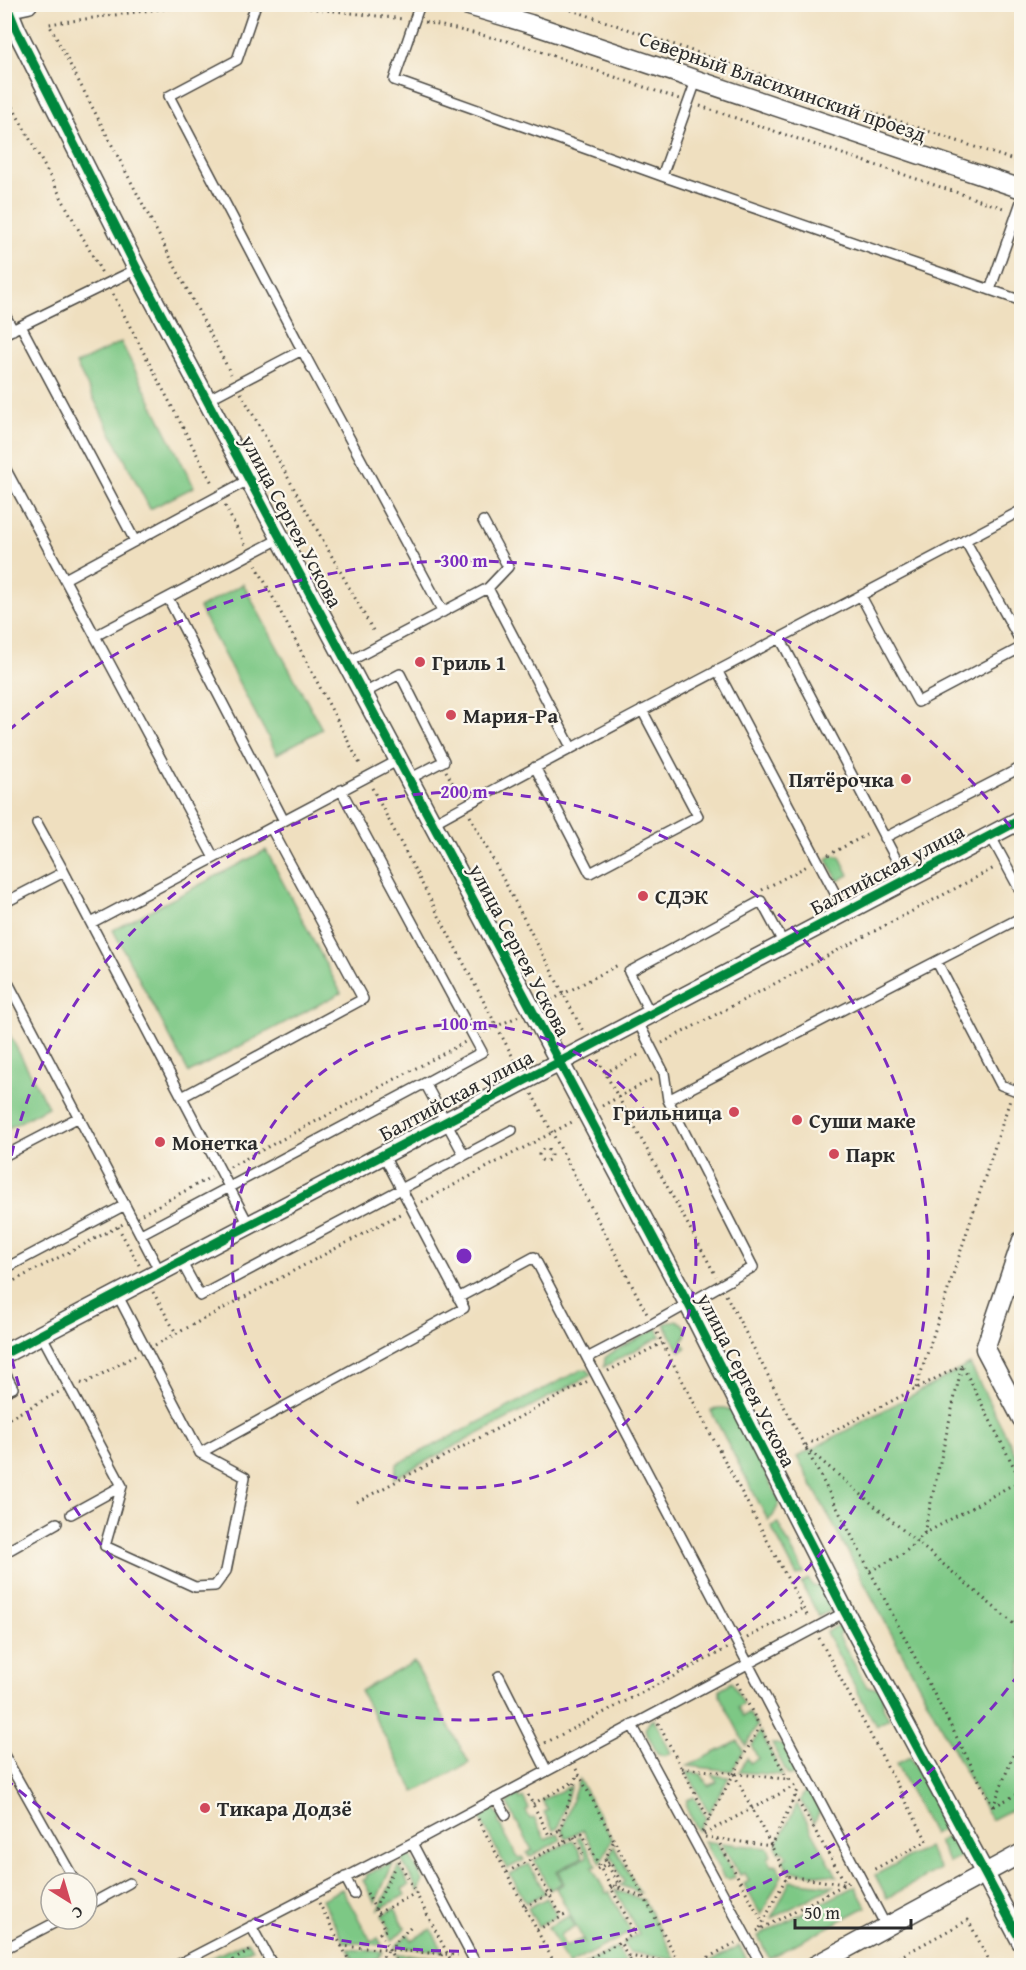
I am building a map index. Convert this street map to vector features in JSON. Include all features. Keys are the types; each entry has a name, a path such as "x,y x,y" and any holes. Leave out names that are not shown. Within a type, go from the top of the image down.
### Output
{"street":[{"path":"6,8 28,4"},
{"name":"Северный Власихинский проезд","path":"462,4 530,24 1022,189"},
{"name":"улица Сергея Ускова","path":"6,8 136,269 348,662 688,1303 845,1612 1022,1943"},
{"name":"Балтийская улица","path":"4,1354 1022,819"},
{"path":"1022,1240 985,1349 1022,1419"},
{"path":"814,1965 1022,1853"}],"lane":[{"path":"256,4 237,60 170,96 302,350 443,612"},
{"path":"420,4 394,80 1022,302"},
{"path":"662,176 696,81"},
{"path":"990,290 1022,199"},
{"path":"13,330 136,269"},
{"path":"4,313 135,542"},
{"path":"207,400 302,350"},
{"path":"4,466 214,858"},
{"path":"65,579 250,479"},
{"path":"433,823 571,747 1022,510"},
{"path":"348,662 488,588 508,567 483,520"},
{"path":"96,636 281,538"},
{"path":"861,596 918,702 1022,645 965,540"},
{"path":"488,588 571,747"},
{"path":"168,598 284,821"},
{"path":"780,638 907,880"},
{"path":"717,670 845,912"},
{"path":"364,693 400,674 444,760 409,779"},
{"path":"535,767 590,873 698,816 642,710"},
{"path":"91,923 399,760"},
{"path":"884,838 1022,767"},
{"path":"141,1234 482,1052 341,790"},
{"path":"37,823 249,1225"},
{"path":"182,1097 363,999 271,828"},
{"path":"990,835 1022,894"},
{"path":"4,903 64,872"},
{"path":"587,1358 753,1267 668,1100 664,1073 651,1049 644,1017 629,972 761,902 784,944"},
{"path":"668,1100 1022,917"},
{"path":"937,962 1001,1085 1017,1091"},
{"path":"4,975 160,1272"},
{"path":"425,1083 464,1155"},
{"path":"4,1156 79,1117"},
{"path":"181,1261 200,1296 512,1130"},
{"path":"200,1453 464,1308 382,1154"},
{"path":"4,1269 125,1205"},
{"path":"458,1298 534,1257 886,1926"},
{"path":"41,1334 122,1486 105,1546 195,1587 215,1586 226,1571 245,1477 200,1453 117,1294"},
{"path":"4,1371 13,1388 4,1392"},
{"path":"71,1514 122,1486"},
{"path":"4,1553 57,1523"},
{"path":"175,1965 412,1843 845,1612"},
{"path":"499,1676 547,1771"},
{"path":"632,1725 762,1965"},
{"path":"4,1755 69,1871"},
{"path":"496,1798 506,1815"},
{"path":"412,1843 477,1965"},
{"path":"345,1877 354,1894"},
{"path":"99,1898 129,1883"},
{"path":"251,1926 273,1965"},
{"path":"4,1950 40,1931"}],"path":[{"path":"230,4 152,10 49,24 236,385 381,645"},
{"path":"274,4 415,20 516,43 688,103 1017,212"},
{"path":"554,4 1022,164"},
{"path":"4,91 250,554 662,1343 927,1841 692,1965"},
{"path":"605,1073 1005,862"},
{"path":"4,1286 474,1037 532,1011"},
{"path":"915,1389 1017,1091 1022,1064"},
{"path":"4,1421 76,1382 84,1384 664,1073"},
{"path":"537,1141 542,1150"},
{"path":"542,1150 549,1150 551,1153 548,1160 540,1159 539,1153 542,1150"},
{"path":"357,1502 662,1343"},
{"path":"962,1365 804,1446 1022,1630"},
{"path":"870,1571 903,1554 924,1534 1021,1481 962,1365"},
{"path":"924,1534 962,1365"},
{"path":"536,1748 803,1608"},
{"path":"734,1677 788,1780"},
{"path":"656,1717 709,1820"},
{"path":"700,1836 760,1726"},
{"path":"1022,1732 993,1807 1022,1792"},
{"path":"575,1768 681,1965"},
{"path":"682,1768 803,1781"},
{"path":"565,1841 560,1830 578,1773"},
{"path":"734,1774 787,1876"},
{"path":"533,1804 575,1781"},
{"path":"700,1836 803,1781"},
{"path":"771,1846 803,1781"},
{"path":"528,1796 549,1835 560,1830"},
{"path":"795,1796 846,1884"},
{"path":"474,1810 556,1965"},
{"path":"507,1872 582,1833 635,1933 575,1965"},
{"path":"700,1836 771,1846"},
{"path":"574,1837 583,1854"},
{"path":"717,1839 763,1922"},
{"path":"600,1868 606,1862 614,1840"},
{"path":"376,1911 398,1859 454,1965"},
{"path":"530,1860 562,1917"},
{"path":"606,1862 621,1889"},
{"path":"356,1872 386,1930 380,1933 398,1965"},
{"path":"787,1876 846,1884"},
{"path":"759,1929 787,1876"},
{"path":"610,1887 618,1884"},
{"path":"610,1887 645,1898"},
{"path":"525,1907 555,1891"},
{"path":"314,1893 352,1965"},
{"path":"376,1911 416,1893"},
{"path":"537,1930 567,1914"},
{"path":"883,1965 968,1920 992,1965"},
{"path":"375,1965 411,1926"},
{"path":"620,1942 633,1965"},
{"path":"222,1965 261,1944"},
{"path":"341,1946 472,1956"},
{"path":"435,1965 442,1954"},
{"path":"627,1956 681,1965"},
{"path":"236,1959 240,1965"}],"green space":[{"path":"121,342 194,487 150,509 76,364"},
{"path":"243,584 322,729 277,754 199,608"},
{"path":"266,850 341,993 189,1073 113,930"},
{"path":"833,855 840,857 849,875 838,881 827,859"},
{"path":"5,1026 48,1107 4,1130"},
{"path":"676,1320 686,1329 682,1341 686,1348 680,1351 664,1324"},
{"path":"657,1328 661,1336 604,1367 605,1358 611,1353"},
{"path":"970,1364 1021,1465 1021,1805 991,1820 797,1457"},
{"path":"583,1369 588,1370 591,1375 394,1478 397,1464"},
{"path":"718,1408 734,1412 780,1502 773,1516 768,1520 711,1411"},
{"path":"778,1523 804,1573 797,1576 771,1526"},
{"path":"808,1579 813,1586 827,1588 834,1600 831,1611 819,1616 801,1583"},
{"path":"837,1626 846,1626 839,1636 867,1687 880,1688 883,1693 883,1707 889,1719 876,1726 826,1632"},
{"path":"414,1662 469,1763 415,1792 360,1691"},
{"path":"732,1682 744,1704 738,1708 743,1716 749,1713 757,1726 746,1746 720,1696 720,1689"},
{"path":"654,1719 671,1753 664,1756 657,1753 645,1729"},
{"path":"760,1731 783,1775 739,1772 747,1758 750,1763 758,1759 752,1746"},
{"path":"738,1741 743,1751 732,1771 688,1766"},
{"path":"772,1744 784,1744 800,1776 788,1775"},
{"path":"910,1757 917,1769 929,1779 952,1824 933,1834 896,1764"},
{"path":"687,1772 701,1774 708,1786 717,1782 713,1775 729,1777 709,1813"},
{"path":"579,1779 612,1839 601,1863 583,1830 566,1838 562,1830"},
{"path":"571,1786 558,1828 553,1830 544,1812 548,1810 542,1800"},
{"path":"807,1788 820,1810 814,1823 800,1800"},
{"path":"518,1795 520,1799 523,1797 529,1809 526,1811 530,1819 534,1818 545,1839 558,1833 561,1840 529,1857 527,1853 532,1850 506,1802"},
{"path":"694,1797 706,1818 698,1831 686,1807 687,1800"},
{"path":"797,1804 837,1876 789,1871 783,1860 787,1857 783,1850 779,1852 776,1846"},
{"path":"492,1809 501,1819 498,1821 518,1858 522,1857 524,1860 507,1869 479,1816"},
{"path":"956,1832 963,1846 962,1856 949,1863 938,1842"},
{"path":"580,1836 597,1866 592,1867 631,1932 568,1965 548,1927 569,1916 575,1926 561,1934 560,1937 565,1947 582,1939 585,1943 556,1888 564,1884 558,1871 587,1857 577,1838"},
{"path":"573,1840 583,1857 556,1871 562,1883 550,1890 534,1860"},
{"path":"704,1841 717,1843 735,1877 724,1878"},
{"path":"721,1843 768,1848 771,1856 768,1858 772,1866 776,1864 782,1875 761,1915 744,1884 749,1881 745,1873 740,1875"},
{"path":"614,1846 640,1893 620,1885 624,1882 612,1858 608,1860"},
{"path":"928,1847 940,1869 887,1898 875,1875"},
{"path":"409,1854 423,1880 419,1892 401,1859"},
{"path":"394,1861 375,1903 363,1880 367,1878 366,1875"},
{"path":"529,1864 545,1893 526,1903 510,1874"},
{"path":"399,1866 409,1885 402,1889 405,1895 379,1909"},
{"path":"790,1881 834,1886 772,1918"},
{"path":"855,1886 866,1907 769,1958 758,1936"},
{"path":"342,1889 371,1941 378,1938 382,1945 344,1942 322,1899"},
{"path":"615,1890 644,1900 676,1960 629,1952 623,1943 639,1934"},
{"path":"547,1898 557,1916 538,1926 528,1908"},
{"path":"395,1908 405,1928 392,1941 387,1932 390,1930 382,1915"},
{"path":"431,1929 443,1951 395,1947 408,1934 412,1940"},
{"path":"247,1941 252,1949 219,1965 197,1965"},
{"path":"739,1946 750,1965 703,1965"},
{"path":"617,1947 627,1965 583,1965"},
{"path":"348,1949 383,1952 371,1965 356,1965"},
{"path":"396,1954 437,1957 432,1965 402,1965"}],"cycle path":[{"path":"6,4 16,29 137,269 688,1303 845,1612 1022,1943"},
{"path":"4,1354 1022,819"}],"place":[{"name":"Гриль 1","path":"420,662"},
{"name":"Мария-Ра","path":"451,715"},
{"name":"Пятёрочка","path":"906,779"},
{"name":"СДЭК","path":"643,896"},
{"name":"Грильница","path":"734,1112"},
{"name":"Суши маке","path":"797,1120"},
{"name":"Монетка","path":"160,1142"},
{"name":"Парк","path":"834,1154"},
{"name":"Тикара Додзё","path":"205,1808"}]}
